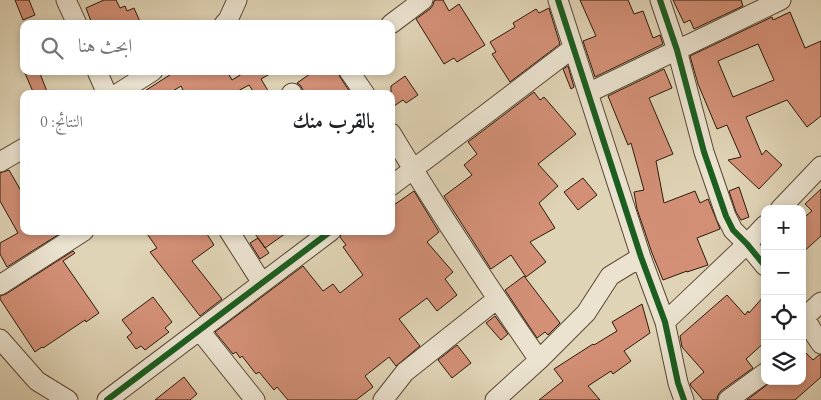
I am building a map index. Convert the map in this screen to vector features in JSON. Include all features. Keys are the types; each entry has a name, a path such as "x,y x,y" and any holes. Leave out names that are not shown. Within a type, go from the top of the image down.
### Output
{"street":[{"path":"66,0 75,20"},
{"path":"228,20 236,0"},
{"path":"395,21 423,0"},
{"path":"558,0 641,257 665,322 678,383 684,400"},
{"path":"660,0 704,152 726,216 733,230 761,261"},
{"path":"588,93 781,0"},
{"path":"395,183 573,48"},
{"path":"99,75 105,90"},
{"path":"123,90 147,75"},
{"path":"352,75 362,90"},
{"path":"395,140 496,299 539,360"},
{"path":"0,162 20,150"},
{"path":"784,205 821,166"},
{"path":"665,322 761,229"},
{"path":"3,277 77,235"},
{"path":"232,235 262,283"},
{"path":"107,400 326,235"},
{"path":"495,400 586,313 610,276 641,257"},
{"path":"383,400 405,372 496,299"},
{"path":"809,329 821,302"},
{"path":"200,331 255,400"},
{"path":"0,339 37,381 68,400"},
{"path":"728,400 761,376"}],"building":[{"path":"15,0 29,0 35,15 23,20"},
{"path":"104,0 116,0 120,8 125,6 127,11 134,8 139,20 90,20 86,8"},
{"path":"436,0 443,0 449,11 459,4 485,45 457,62 454,58 444,64 416,19 430,9"},
{"path":"580,0 628,0 634,14 643,11 653,38 660,35 663,44 595,77 583,41 596,36"},
{"path":"673,0 741,0 743,6 694,29 690,20 684,23"},
{"path":"549,8 560,44 510,82 492,54 496,52 490,42 515,27 513,23 536,9 539,13"},
{"path":"790,12 805,48 821,41 821,116 807,127 787,100 746,117 762,155 766,150 782,165 759,189 728,160 741,157 727,125 717,129 698,84 690,56 772,17 773,20","holes":["758,44 774,80 733,97 718,61"]},
{"path":"568,66 574,87 571,89 563,69"},
{"path":"664,69 672,88 649,98 673,154 656,161 664,203 695,191 700,203 708,199 720,229 697,238 708,265 663,280 637,209 634,192 644,190 631,143 628,145 608,96"},
{"path":"26,75 41,75 46,90 32,90"},
{"path":"170,75 229,75 232,80 240,75 268,75 261,79 268,90 252,90 249,85 240,90 183,90 181,86 174,90 146,90"},
{"path":"308,75 339,75 349,90 303,90 297,83"},
{"path":"405,76 418,95 406,103 403,100 395,105 395,90 391,90 391,86"},
{"path":"534,92 540,100 544,97 576,134 538,164 558,186 539,203 555,228 530,242 546,262 526,277 511,255 491,269 444,196 472,175 464,165 477,154 468,142"},
{"path":"9,170 20,189 20,235 58,235 7,267 0,254 0,243 18,233 0,201 0,173"},
{"path":"583,178 597,195 578,210 564,192"},
{"path":"739,187 749,217 741,220 736,212 729,191"},
{"path":"821,189 821,236 806,249 806,216 812,211 805,204"},
{"path":"414,191 439,232 427,242 453,272 445,279 457,295 437,311 427,298 399,319 420,346 396,366 389,357 365,376 373,387 356,400 288,400 277,387 274,390 259,372 256,374 242,356 240,358 236,352 233,354 215,332 303,266 323,291 333,284 340,293 363,275 343,247 346,245 340,237 341,235 395,235 395,204"},
{"path":"148,235 208,235 214,245 192,261 222,299 200,316 150,252 157,248"},
{"path":"256,235 283,235 265,248"},
{"path":"258,238 269,253 260,259 250,243"},
{"path":"73,251 75,253 63,261 99,313 35,352 0,299 0,296"},
{"path":"524,276 560,323 548,335 545,332 537,338 505,290"},
{"path":"727,295 745,315 761,300 761,346 746,359 753,368 721,391 717,400 703,400 691,386 690,384 704,372 682,347 680,336"},
{"path":"153,297 172,322 165,328 169,332 145,350 141,346 136,349 127,337 132,333 122,320"},
{"path":"642,304 650,333 624,351 631,361 613,374 611,371 588,386 600,400 539,400 563,381 554,369 617,331 612,322"},
{"path":"495,316 508,334 501,340 486,323"},
{"path":"457,345 471,363 452,378 438,360"},
{"path":"806,353 813,360 821,355 821,377 795,400 747,400 767,385 806,385"},
{"path":"184,377 197,394 190,400 155,400"}],"cycle path":[{"path":"558,0 641,257 665,322 678,383 684,400"},
{"path":"660,0 677,50 704,152 726,216 733,230 761,261"},
{"path":"107,400 326,235"}]}
